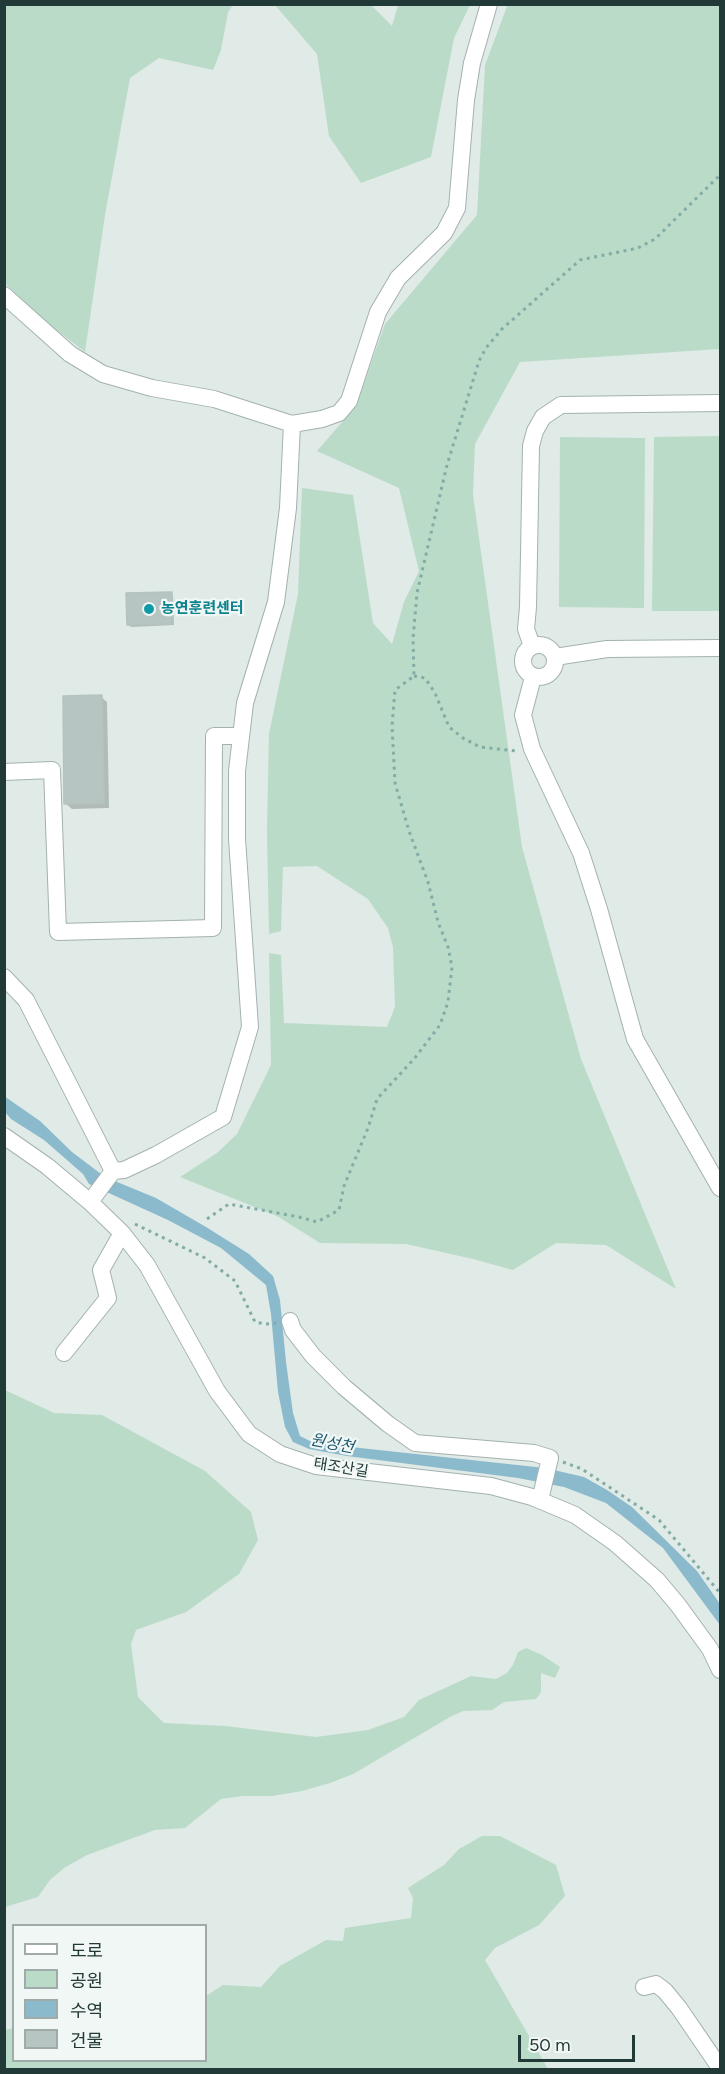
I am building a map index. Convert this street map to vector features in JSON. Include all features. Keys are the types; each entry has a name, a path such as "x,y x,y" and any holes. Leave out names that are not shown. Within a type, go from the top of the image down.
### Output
{"street":[{"path":"4,295 70,354 102,374 152,388 214,399 292,424 322,419 339,413 349,401 378,312 398,278 444,233 457,208 465,100 472,63 489,4"},
{"path":"532,646 526,629 531,446 535,431 543,417 561,405 720,403"},
{"path":"93,1199 111,1174 145,1160 223,1117 250,1027 237,839 237,771 245,703 276,602 288,508 292,424"},
{"path":"532,646 547,647 555,657 555,666 549,675 538,678 528,674 523,664 525,654 532,646"},
{"path":"555,657 608,649 720,648"},
{"path":"533,676 523,715 534,753 581,854 599,909 635,1039 720,1188"},
{"path":"4,772 52,770 58,932 213,928 213,736 241,736"},
{"path":"4,977 26,1000 111,1174"},
{"name":"태조산길","path":"4,1136 93,1199 125,1227 217,1391 249,1434 280,1454 315,1466 541,1494 615,1543 657,1580 710,1649 720,1670"},
{"path":"64,1353 108,1298 101,1270 125,1227"},
{"path":"290,1321 293,1330 313,1356 344,1387 388,1424 415,1443 534,1453 549,1460 541,1494"},
{"path":"644,1987 656,1984 664,1991 679,2008 720,2068"}],"path":[{"path":"414,676 413,639 417,593 429,536 467,396 486,348 502,329 580,260 638,248 655,239 720,175"},
{"path":"207,1219 229,1204 317,1222 339,1210 344,1186 377,1100 414,1059 440,1025 448,1002 452,967 428,882 409,831 395,783 392,726 395,690 414,676 425,678 435,693 449,726 463,738 487,748 534,753"},
{"path":"125,1227 206,1258 235,1281 255,1322 265,1324"},
{"path":"549,1460 582,1469 659,1520 720,1593"}],"green space":[{"path":"508,4 720,5 720,349 520,362 475,444 473,495 522,847 581,1059 676,1289 606,1245 556,1243 513,1270 406,1244 320,1243 277,1216 180,1177 217,1153 237,1134 271,1065 269,953 281,955 284,1023 387,1027 395,1007 393,947 388,928 368,899 317,866 283,867 281,931 269,934 267,831 269,734 298,594 302,488 353,495 373,623 392,644 404,602 419,571 399,488 317,451 356,406 385,324 477,215 485,65"},
{"path":"4,5 233,5 228,12 221,50 213,70 159,58 130,78 105,215 85,352 45,321 5,283"},
{"path":"275,5 371,5 392,26 398,5 470,5 454,38 431,157 361,183 329,136 317,54"},
{"path":"720,436 720,611 652,611 654,437"},
{"path":"560,437 645,438 644,608 559,607"},
{"path":"5,1390 54,1413 102,1415 205,1471 251,1512 258,1540 239,1574 186,1612 136,1630 131,1644 138,1697 164,1723 225,1726 316,1737 368,1730 404,1717 419,1700 471,1676 496,1679 507,1673 518,1652 526,1648 560,1667 555,1678 541,1673 541,1692 536,1699 504,1702 492,1710 463,1711 353,1774 330,1783 272,1796 221,1799 185,1828 155,1830 87,1855 64,1868 50,1880 38,1897 5,1907"},
{"path":"482,1836 500,1836 556,1865 565,1896 539,1925 495,1948 485,1960 548,2069 5,2069 5,2030 12,2028 12,2062 207,2062 207,1995 223,1985 261,1987 280,1966 326,1940 343,1941 345,1928 411,1918 413,1898 408,1888 444,1865 459,1849"}],"water":[{"path":"4,1096 40,1121 72,1152 105,1177 156,1198 206,1227 249,1254 273,1276 280,1300 293,1413 300,1436 314,1443 545,1468 584,1477 632,1507 697,1571 720,1604 720,1625 663,1548 606,1503 564,1487 518,1478 347,1456 309,1449 293,1442 285,1427 278,1392 266,1285 221,1248 168,1220 89,1184 83,1174 44,1140 11,1119 5,1112"}],"building":[{"name":"농연훈련센터","path":"172,592 172,624 127,625 126,593"},
{"path":"102,695 104,803 64,804 63,696"}],"place":[{"name":"농연훈련센터","path":"149,609"}],"water label":[{"name":"원성천","path":"332,1444"}]}
